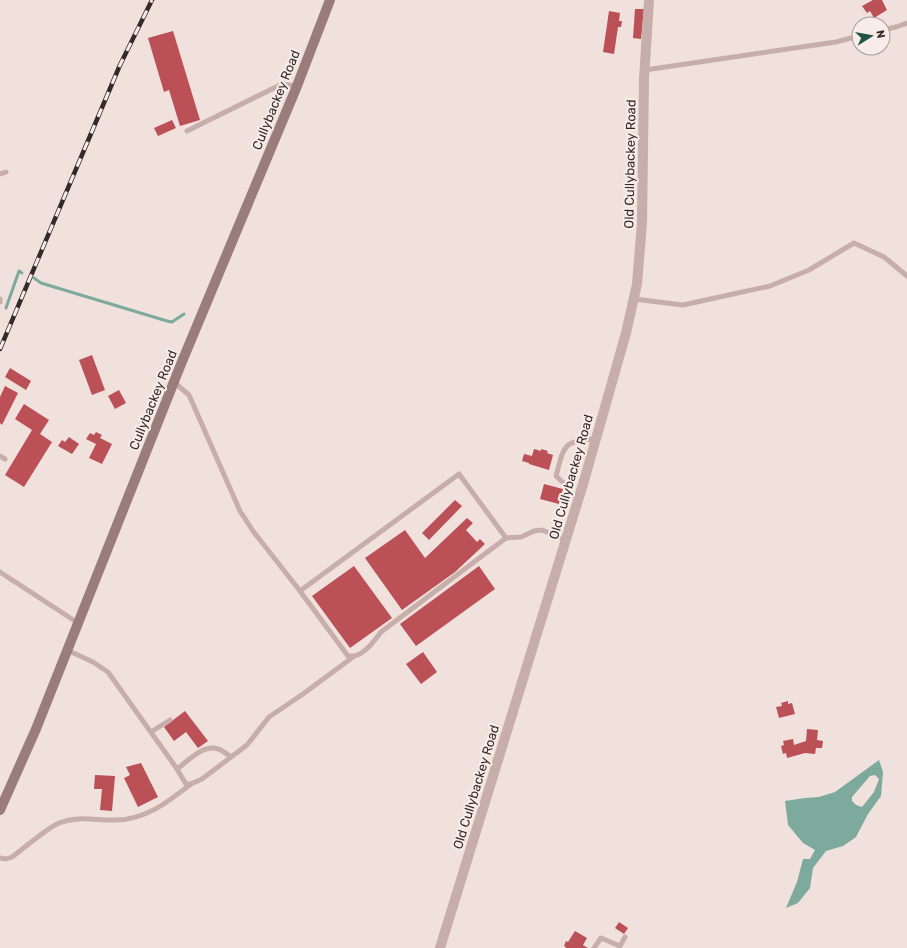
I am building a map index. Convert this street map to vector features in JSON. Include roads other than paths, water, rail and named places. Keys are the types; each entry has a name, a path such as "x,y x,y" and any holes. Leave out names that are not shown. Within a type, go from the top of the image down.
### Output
{"main road":[{"name":"Cullybackey Road","path":"0,810 36,729 174,382 297,86 330,0"}],"street":[{"name":"Old Cullybackey Road","path":"440,948 566,540 626,333 634,299 637,284 642,223 645,70 649,0"}],"lane":[{"path":"891,28 907,23"},
{"path":"645,70 836,42 851,38"},
{"path":"187,131 282,84 297,86"},
{"path":"0,174 6,172"},
{"path":"634,299 683,305 770,286 809,270 854,243 884,257 907,276"},
{"path":"174,382 189,396 240,511 253,532 300,591 348,656 353,657"},
{"path":"569,488 556,476 563,452 568,444 577,440 596,439"},
{"path":"300,591 459,474 506,538"},
{"path":"0,858 6,859 12,857 59,823 87,818 117,820 130,819 155,810 190,784 202,779 231,757 247,744 269,717 370,646 381,632 506,538 521,537 534,531 542,530 566,540"},
{"path":"0,572 78,623"},
{"path":"67,650 93,662 108,672 186,784 190,784"},
{"path":"151,732 170,720"},
{"path":"177,769 203,750 211,748 219,749 231,757"},
{"path":"594,948 601,938 620,946 625,937"}],"water":[{"path":"879,760 883,772 881,796 868,814 856,837 843,846 826,851 813,868 810,888 798,903 786,908 797,882 803,859 810,859 815,850 803,843 788,825 785,801 819,797 835,792","holes":["875,775 879,779 874,792 862,807 856,805 852,801 852,797 870,776"]}],"waterway":[{"path":"6,308 19,271 22,273"},
{"path":"34,278 41,283 167,321 172,322 184,314"}],"railway":[{"path":"0,349 120,65 152,0"}]}
